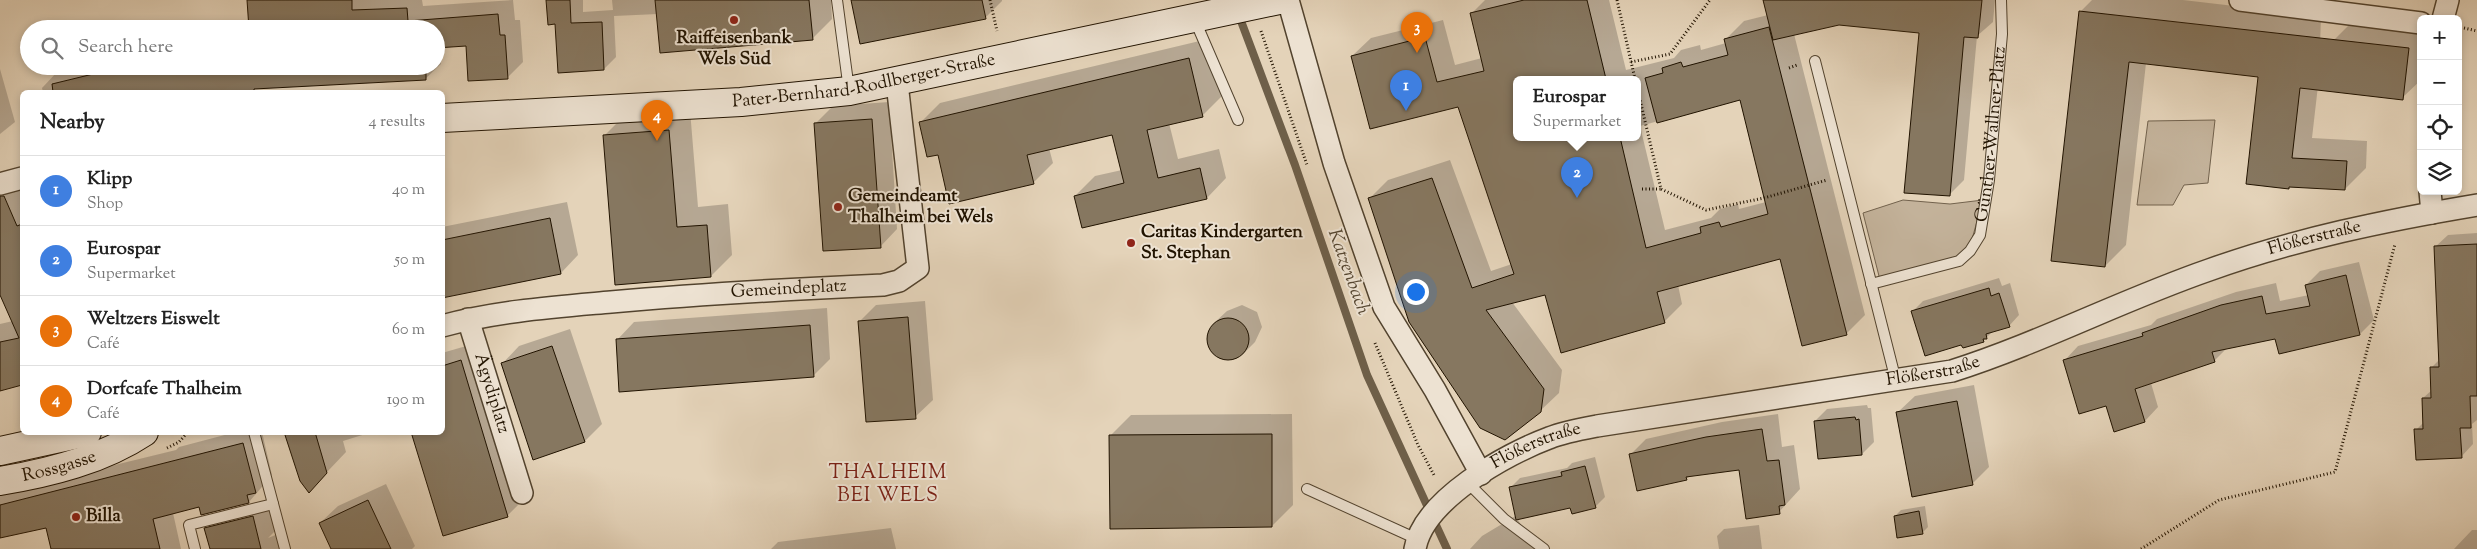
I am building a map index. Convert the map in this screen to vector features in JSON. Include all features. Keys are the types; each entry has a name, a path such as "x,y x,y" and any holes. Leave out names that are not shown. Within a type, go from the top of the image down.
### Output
{"main road":[{"name":"Pater-Bernhard-Rodlberger-Straße","path":"445,118 741,102 849,91 897,83 1192,9 1246,7 1279,0"},
{"name":"Rossgasse","path":"0,451 73,435"},
{"name":"Rossgasse","path":"0,481 49,471 107,452 138,435"}],"street":[{"path":"1288,0 1334,163 1384,307 1435,390 1474,478"},
{"path":"2240,0 2417,22"},
{"path":"2444,15 2448,0"},
{"name":"Gemeindeplatz","path":"468,319 698,294 883,285 899,282 918,268 897,83"},
{"path":"0,184 20,179"},
{"path":"2430,195 2432,213"},
{"name":"Flößerstraße","path":"1416,544 1434,513 1474,478 1549,438 1588,428 1952,371 1992,358 2145,294 2280,247 2401,219 2477,205"},
{"path":"445,325 468,319"},
{"name":"Ägydiplatz","path":"468,319 522,493"}],"lane":[{"path":"837,0 849,91"},
{"name":"Günther-Wallner-Platz","path":"1872,284 1959,261 1970,251 1980,235 1989,180 2002,34 2001,0"},
{"path":"1192,9 1238,120"},
{"path":"1815,61 1896,381"},
{"path":"255,435 285,549"},
{"path":"1474,478 1504,519 1544,549"},
{"path":"1307,489 1416,544"},
{"path":"195,549 189,525 273,504"}],"path":[{"path":"1616,0 1634,76"},
{"path":"1631,62 1670,54 1710,0"},
{"path":"2462,28 2477,31"},
{"path":"1641,104 1661,189"},
{"path":"1642,189 1661,189 1706,210 1764,198 1844,175"},
{"path":"2141,549 2219,500 2335,472 2401,219"}],"shaded area":[{"path":"2215,120 2208,183 2184,185 2173,205 2137,205 2148,121"},
{"path":"1903,200 1950,204 1983,200 1967,257 1880,280 1863,213"}],"building":[{"path":"247,0 352,0 352,10 407,8 408,20 248,20"},
{"path":"546,0 570,0 571,23 602,22 604,70 558,73 555,24 548,25"},
{"name":"Raiffeisenbank Wels Süd","path":"655,0 809,0 813,40 660,53"},
{"path":"851,0 982,0 986,19 860,44"},
{"path":"1524,0 1587,0 1605,76 1513,76 1513,141 1621,141 1646,248 1701,233 1700,227 1719,222 1721,227 1768,214 1740,100 1657,123 1645,78 1663,73 1662,68 1681,62 1683,67 1728,55 1724,39 1769,27 1847,335 1802,346 1780,259 1657,292 1665,323 1561,353 1545,295 1486,310 1544,389 1541,412 1505,440 1480,428 1409,322 1368,198 1432,178 1472,288 1514,274 1458,107 1370,129 1351,56 1425,37 1437,82 1484,71 1470,13"},
{"path":"1763,0 1982,0 1978,38 1964,37 1950,196 1904,193 1919,33 1839,25 1773,40"},
{"path":"2079,11 2409,48 2403,100 2300,88 2292,158 2347,161 2345,190 2289,187 2289,189 2246,184 2258,77 2129,62 2105,267 2051,261"},
{"path":"498,14 500,35 505,35 508,79 468,81 466,46 445,47 445,20 421,20"},
{"path":"1189,58 1203,117 1147,130 1158,178 1200,168 1207,199 1082,228 1074,196 1124,183 1112,135 1027,155 1034,184 949,204 938,155 927,157 919,122"},
{"path":"89,75 426,75 426,80 254,90 53,90 52,84"},
{"path":"872,119 881,248 823,251 814,123"},
{"path":"669,130 677,227 707,225 711,277 615,285 603,135"},
{"path":"0,196 4,196 17,226 20,225 20,386 0,391 0,342 19,338 0,295"},
{"path":"550,218 561,274 445,297 445,239"},
{"path":"2477,244 2477,396 2470,396 2471,428 2460,428 2462,458 2416,460 2414,429 2423,429 2422,398 2431,398 2430,367 2439,367 2434,246"},
{"path":"2346,275 2360,335 2279,354 2275,339 2212,352 2215,362 2135,389 2145,422 2114,432 2106,406 2079,414 2063,360 2143,336 2142,333 2221,305 2262,296 2266,314 2310,306 2305,285"},
{"path":"1989,288 1991,296 1999,293 2010,327 1986,334 1987,339 1983,339 1984,342 1963,348 1961,345 1925,356 1911,311"},
{"path":"908,317 916,419 866,422 858,321"},
{"path":"1232,318 1240,321 1246,327 1249,339 1246,351 1240,357 1224,360 1216,357 1210,351 1207,335 1210,327 1216,321"},
{"path":"810,325 814,377 619,392 616,339"},
{"path":"552,346 585,442 533,460 501,363"},
{"path":"461,360 508,517 443,536 412,435 445,435 445,365"},
{"path":"1957,401 1973,485 1912,497 1896,412"},
{"path":"1855,417 1856,420 1859,419 1862,455 1818,459 1814,421"},
{"path":"1762,429 1767,461 1779,460 1785,505 1779,506 1780,514 1746,519 1739,470 1686,477 1687,480 1637,491 1629,454 1706,437"},
{"path":"1272,434 1272,527 1110,529 1109,435"},
{"path":"285,435 316,435 327,473 309,493 300,481"},
{"path":"243,443 256,493 247,495 249,503 201,515 199,507 153,519 160,549 51,549 46,528 0,538 0,505"},
{"path":"1585,466 1596,508 1572,514 1570,508 1516,520 1509,487 1562,476 1561,472"},
{"path":"368,500 391,549 331,549 319,523"},
{"path":"1919,511 1923,534 1897,538 1894,516"},
{"path":"253,516 261,549 210,549 204,528"}],"waterway":[{"name":"Katzenbach","path":"1238,13 1295,165 1367,375 1447,549"}],"place":[{"name":"Raiffeisenbank Wels Süd","path":"734,20"},
{"name":"Weltzers Eiswelt","path":"1417,53"},
{"name":"Klipp","path":"1406,111"},
{"name":"Dorfcafe Thalheim","path":"657,141"},
{"name":"Eurospar","path":"1577,198"},
{"name":"Gemeindeamt Thalheim bei Wels","path":"838,207"},
{"name":"Caritas Kindergarten St. Stephan","path":"1131,243"},
{"name":"Billa","path":"76,517"}],"district":[{"name":"THALHEIM BEI WELS","path":"888,484"}]}
